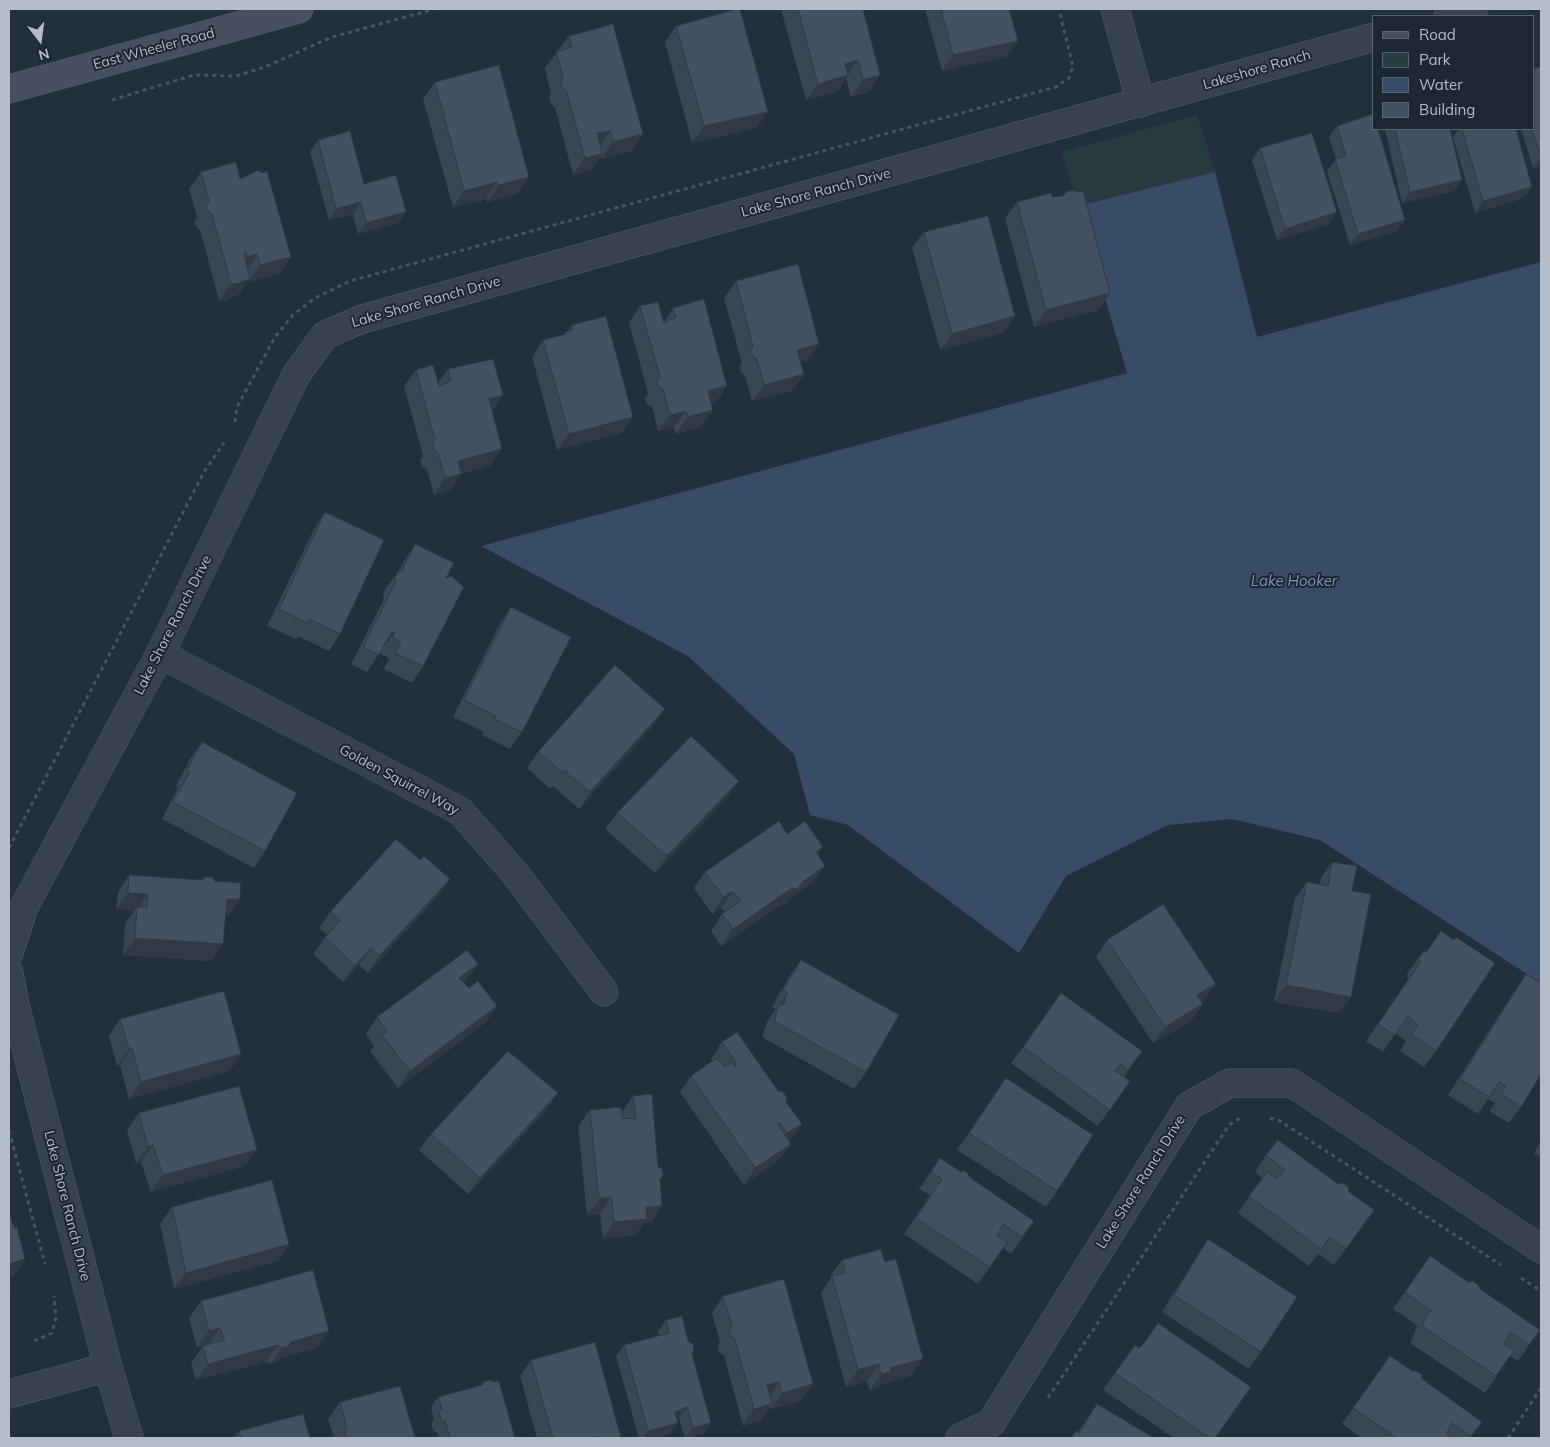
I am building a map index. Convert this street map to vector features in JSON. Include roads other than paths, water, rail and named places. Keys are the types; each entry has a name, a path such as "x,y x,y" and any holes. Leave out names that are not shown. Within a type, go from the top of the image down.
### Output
{"street":[{"name":"East Wheeler Road","path":"9,89 299,9"},
{"path":"1115,9 1141,103"},
{"path":"1452,15 1474,9"},
{"name":"Lakeshore Ranch","path":"1141,103 1372,38"},
{"name":"Lake Shore Ranch Drive","path":"9,953 24,908 160,654 296,375 324,335 371,316 1141,103"},
{"name":"Golden Squirrel Way","path":"160,654 460,811 513,872 604,992"},
{"name":"Lake Shore Ranch Drive","path":"9,973 18,1015 108,1367 129,1438"},
{"name":"Lake Shore Ranch Drive","path":"960,1438 991,1423 1189,1106 1230,1084 1292,1083 1541,1249"},
{"path":"9,1394 108,1367"}],"water":[{"name":"Lake Hooker","path":"1215,172 1257,337 1541,262 1541,983 1320,840 1232,819 1168,825 1066,876 1019,953 848,825 810,815 794,754 688,656 481,546 1127,373 1078,206"}]}
